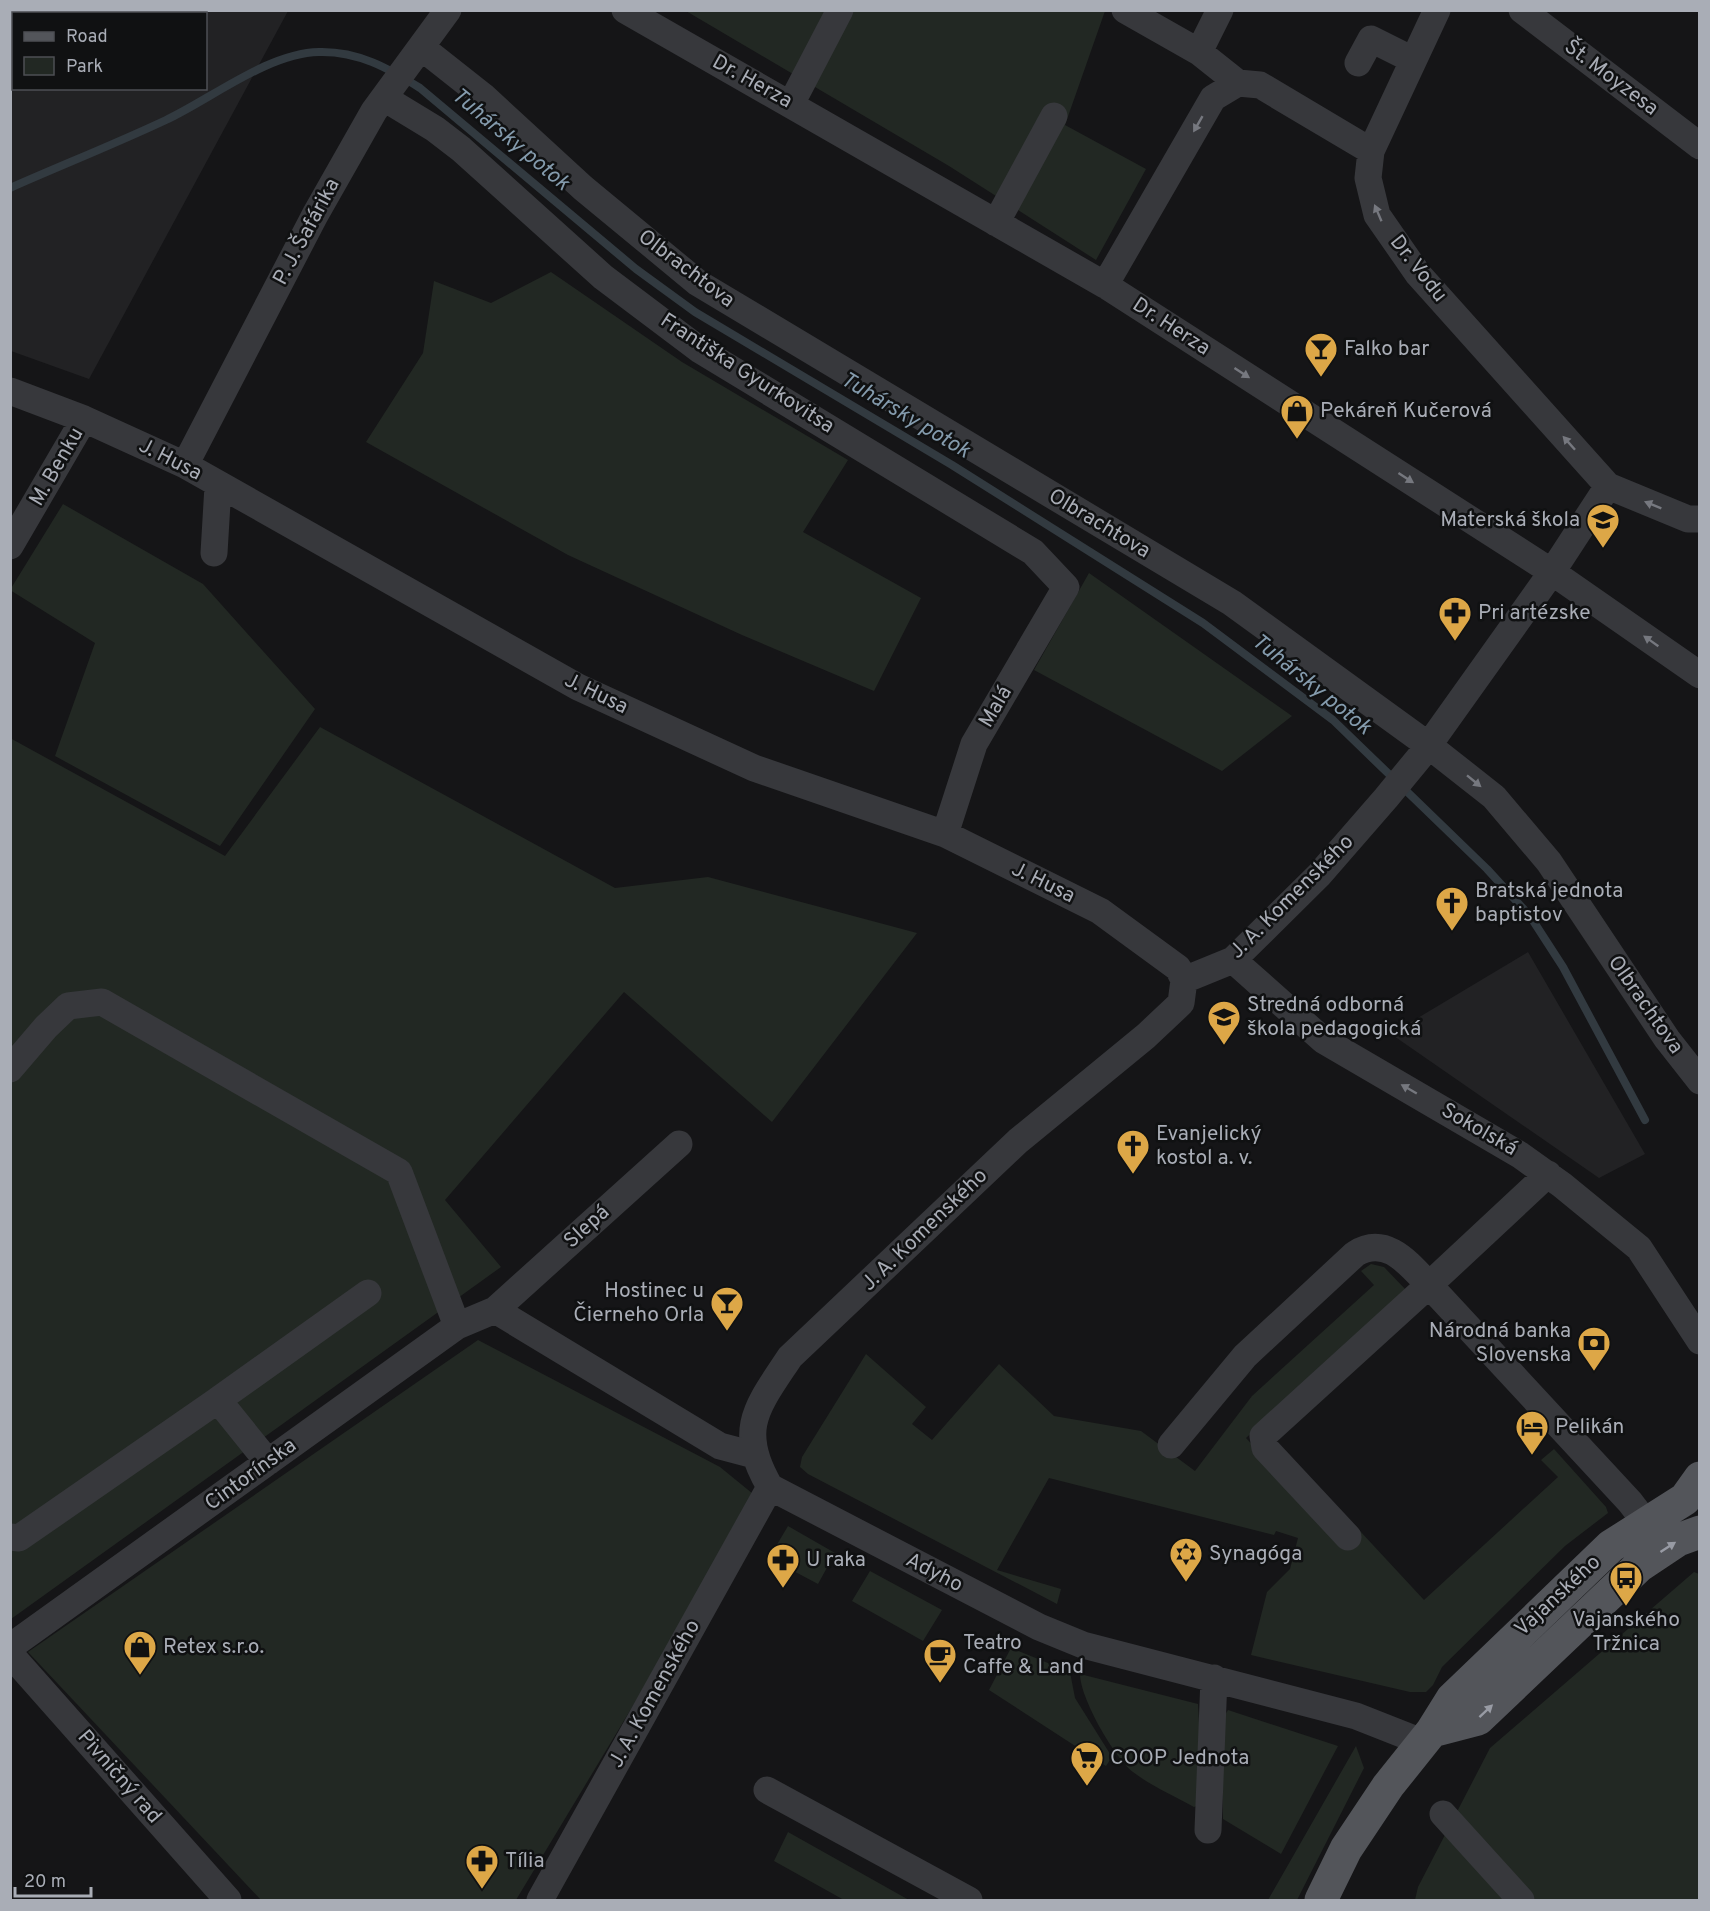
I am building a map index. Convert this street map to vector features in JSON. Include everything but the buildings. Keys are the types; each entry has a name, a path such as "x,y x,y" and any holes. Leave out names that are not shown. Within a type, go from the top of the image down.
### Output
{"main road":[{"name":"Vajanského","path":"1321,1900 1346,1849 1388,1786 1427,1737 1452,1699 1611,1546 1685,1499 1700,1478"},
{"name":"Vajanského","path":"1427,1737 1478,1719 1639,1566 1678,1540 1700,1532"}],"street":[{"name":"P. J. Šafárika","path":"185,465 315,215 379,104 448,10"},
{"name":"Dr. Herza","path":"625,10 1105,285 1552,572 1700,675"},
{"path":"791,104 840,10"},
{"path":"1125,10 1199,52 1238,83 1260,85 1371,151"},
{"path":"1199,52 1220,10"},
{"name":"Dr. Vodu","path":"1437,10 1371,151 1368,178 1377,215 1418,274 1608,486"},
{"name":"Št. Moyzesa","path":"1522,10 1700,146"},
{"path":"1358,63 1371,39 1413,60"},
{"name":"Olbrachtova","path":"425,41 583,188 699,283 1232,603 1425,749 1494,797 1549,862 1667,1039 1700,1081"},
{"path":"1105,285 1213,98 1238,83"},
{"name":"Františka Gyurkovitsa","path":"379,104 435,129 461,149 603,277 700,350 1033,552 1066,587"},
{"path":"996,223 1054,116"},
{"name":"J. Husa","path":"10,390 84,419 185,465 218,486 578,687 754,768 945,834 1101,911 1178,968 1184,980"},
{"name":"M. Benku","path":"10,546 84,419"},
{"path":"214,553 218,486"},
{"path":"1608,486 1688,519 1700,519"},
{"name":"J. A. Komenského","path":"754,1455 752,1426 763,1398 790,1357 1018,1141 1181,1003 1184,980 1233,960 1318,875 1386,798 1425,749 1552,572 1608,486"},
{"name":"Malá","path":"945,834 974,744 1066,587"},
{"name":"Sokolská","path":"1233,960 1265,986 1323,1040 1520,1155 1548,1174 1639,1248 1698,1344"},
{"path":"10,1069 46,1027 68,1006 102,1002 399,1172 457,1326"},
{"name":"Slepá","path":"495,1310 679,1144"},
{"path":"1348,1537 1265,1448 1263,1436 1548,1174"},
{"path":"1171,1444 1245,1356 1362,1249 1377,1246 1399,1255 1429,1285 1630,1502 1646,1523"},
{"path":"10,1537 20,1538 368,1293"},
{"path":"495,1310 720,1446 754,1455 770,1487"},
{"name":"Cintorínska","path":"10,1647 457,1326 495,1310"},
{"path":"218,1400 268,1462"},
{"name":"J. A. Komenského","path":"540,1900 770,1487"},
{"name":"Adyho","path":"770,1487 1039,1627 1083,1646 1214,1678 1427,1737"},
{"name":"Pivničný rad","path":"10,1654 228,1900"},
{"path":"1208,1830 1214,1678"},
{"path":"767,1790 969,1900"},
{"path":"1443,1814 1521,1900"}],"shaded area":[{"path":"10,11 288,11 89,379 11,351"},
{"path":"1528,952 1645,1154 1599,1178 1391,1034"}],"green space":[{"path":"686,11 1105,11 1065,125 1146,169 1096,260 949,166"},
{"path":"551,272 682,362 848,460 803,532 921,598 874,691 742,635 568,555 366,442 423,353 434,281 491,303"},
{"path":"63,504 203,584 315,709 220,846 55,756 95,643 10,590"},
{"path":"1089,573 1292,716 1222,771 1034,670"},
{"path":"320,727 615,888 708,877 917,933 772,1122 624,992 445,1200 501,1267 11,1619 10,738 225,856"},
{"path":"1371,1264 1384,1267 1406,1290 1246,1438 1345,1545 1360,1531 1424,1600 1558,1477 1541,1460 1554,1449 1606,1507 1608,1513 1565,1546 1442,1667 1433,1685 1426,1692 1410,1692 1251,1655 1267,1592 1290,1569 1298,1538 1276,1531 1274,1535 1049,1478 997,1570 1061,1589 1057,1604 808,1474 800,1467 802,1457 866,1354 926,1407 912,1424 932,1440 999,1364 1054,1416 1141,1431 1195,1471 1252,1396 1374,1285 1361,1271"},
{"path":"478,1340 720,1467 758,1498 516,1900 261,1900 28,1652"},
{"path":"788,1526 835,1553 818,1584 769,1558"},
{"path":"870,1571 942,1610 923,1641 852,1601"},
{"path":"1694,1572 1699,1574 1699,1900 1415,1900 1418,1887 1490,1748"},
{"path":"1011,1648 1070,1672 1075,1698 1112,1757 1106,1766 989,1690"},
{"path":"1080,1674 1198,1704 1203,1794 1199,1805 1194,1807 1163,1791 1140,1777 1125,1764 1108,1741 1092,1712 1081,1684"},
{"path":"1228,1710 1338,1746 1281,1854 1223,1819 1222,1720"},
{"path":"1356,1746 1364,1768 1297,1900 1268,1900"},
{"path":"788,1832 909,1900 844,1900 774,1861"}],"waterway":[{"name":"Tuhársky potok","path":"10,188 166,120 260,68 300,54 319,52 347,54 372,62 396,74 420,88 636,269 695,312 952,465 1203,623 1333,720 1487,869 1530,916 1563,967 1645,1120"}],"place":[{"name":"Falko bar","path":"1321,378"},
{"name":"Pekáreň Kučerová","path":"1297,440"},
{"name":"Materská škola","path":"1603,549"},
{"name":"Pri artézske","path":"1455,642"},
{"name":"Bratská jednota baptistov","path":"1452,932"},
{"name":"Stredná odborná škola pedagogická","path":"1224,1046"},
{"name":"Evanjelický kostol a. v.","path":"1133,1175"},
{"name":"Hostinec u Čierneho Orla","path":"727,1332"},
{"name":"Národná banka Slovenska","path":"1594,1372"},
{"name":"Pelikán","path":"1532,1456"},
{"name":"Synagóga","path":"1186,1583"},
{"name":"U raka","path":"783,1589"},
{"name":"Vajanského Tržnica","path":"1626,1607"},
{"name":"Retex s.r.o.","path":"140,1676"},
{"name":"Teatro Caffe & Land","path":"940,1684"},
{"name":"COOP Jednota","path":"1087,1787"},
{"name":"Tília","path":"482,1890"}]}
